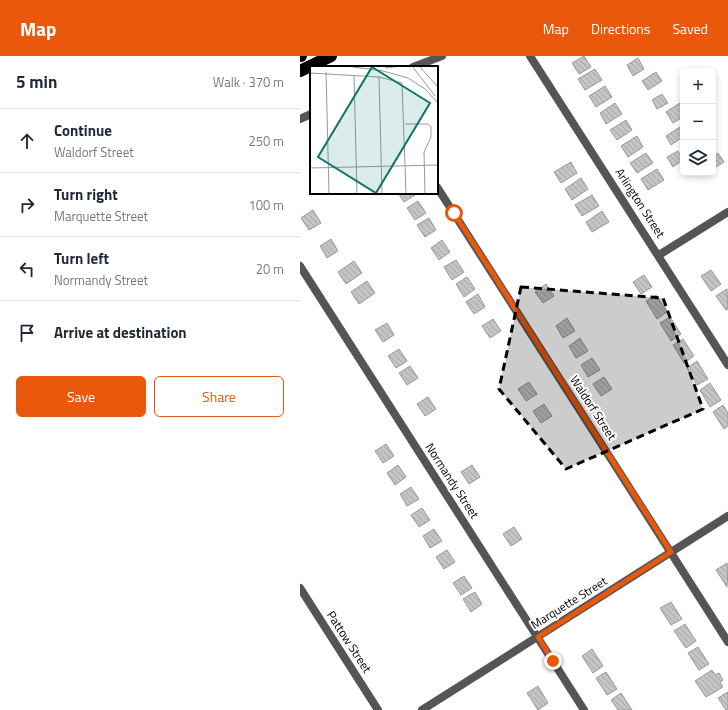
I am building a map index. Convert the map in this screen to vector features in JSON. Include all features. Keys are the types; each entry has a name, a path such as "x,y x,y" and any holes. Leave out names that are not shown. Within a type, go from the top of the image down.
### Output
{"highway":[{"path":"310,66 331,56"},
{"path":"300,71 310,66"}],"street":[{"path":"416,66 442,56"},
{"name":"Arlington Street","path":"530,56 728,365"},
{"path":"300,120 310,115"},
{"name":"Waldorf Street","path":"438,188 728,642"},
{"path":"659,256 728,212"},
{"name":"Normandy Street","path":"300,266 584,710"},
{"name":"Marquette Street","path":"422,710 728,516"},
{"name":"Pattow Street","path":"300,588 378,710"}],"highlighted area":[{"path":"521,287 663,298 703,409 566,469 499,389"}],"building":[{"path":"584,56 591,67 579,74 572,63"},
{"path":"638,58 644,69 633,76 627,65"},
{"path":"595,69 602,80 585,90 578,79"},
{"path":"656,72 662,81 648,90 642,81"},
{"path":"605,86 612,97 596,107 589,96"},
{"path":"662,94 668,103 657,109 652,100"},
{"path":"615,103 622,114 606,124 600,113"},
{"path":"680,103 680,119 673,123 666,112"},
{"path":"626,120 632,130 617,140 610,130"},
{"path":"680,127 680,139 671,145 666,136"},
{"path":"637,136 643,147 628,157 621,146"},
{"path":"678,151 680,155 680,162 673,167 667,157"},
{"path":"646,153 653,163 637,173 630,163"},
{"path":"718,153 724,162 716,167 716,155"},
{"path":"571,162 577,173 561,183 554,172"},
{"path":"657,169 664,180 648,190 641,179"},
{"path":"581,178 588,189 572,200 565,189"},
{"path":"399,194 414,194 415,195 404,202"},
{"path":"592,195 599,206 582,216 575,205"},
{"path":"418,201 426,213 415,220 407,208"},
{"path":"313,210 321,223 309,230 301,218"},
{"path":"602,211 609,222 592,232 586,222"},
{"path":"429,218 436,230 425,237 417,225"},
{"path":"331,239 338,251 327,258 320,246"},
{"path":"442,240 450,252 439,260 431,248"},
{"path":"456,260 464,272 452,280 444,267"},
{"path":"354,261 362,273 346,284 338,272"},
{"path":"711,270 721,284 711,291 701,276"},
{"path":"644,275 652,287 641,294 633,282"},
{"path":"467,277 475,289 464,297 456,284"},
{"path":"367,281 375,293 359,304 351,292"},
{"path":"546,284 554,296 543,303 535,292"},
{"path":"727,289 728,309 726,310 716,296"},
{"path":"478,294 485,307 474,314 466,302"},
{"path":"656,295 667,312 657,319 646,301"},
{"path":"670,317 681,334 671,341 660,323"},
{"path":"567,318 575,331 563,338 556,326"},
{"path":"493,319 501,331 490,338 482,326"},
{"path":"387,323 394,335 383,342 375,330"},
{"path":"580,338 588,351 576,358 569,346"},
{"path":"683,339 694,356 684,363 673,345"},
{"path":"399,349 407,361 396,368 388,356"},
{"path":"592,358 600,370 588,377 581,365"},
{"path":"697,361 708,379 697,385 687,368"},
{"path":"410,366 418,378 407,385 399,373"},
{"path":"604,377 612,389 601,396 593,384"},
{"path":"529,382 537,394 526,401 518,389"},
{"path":"710,383 721,400 710,407 700,390"},
{"path":"428,397 436,409 425,416 417,404"},
{"path":"544,404 552,416 541,423 533,411"},
{"path":"723,405 728,413 728,426 724,429 713,412"},
{"path":"386,444 394,456 383,463 375,451"},
{"path":"398,465 406,477 395,485 387,473"},
{"path":"472,465 480,477 469,484 461,472"},
{"path":"411,487 419,499 407,506 400,494"},
{"path":"422,508 430,520 419,527 411,515"},
{"path":"514,527 522,539 511,546 503,534"},
{"path":"434,529 442,541 430,548 423,536"},
{"path":"447,550 455,562 444,569 436,557"},
{"path":"727,563 728,566 727,587 716,570"},
{"path":"464,576 472,588 461,595 453,583"},
{"path":"475,592 482,604 471,612 463,599"},
{"path":"671,602 682,619 671,625 660,608"},
{"path":"685,624 696,641 686,648 674,631"},
{"path":"698,647 709,664 699,670 688,653"},
{"path":"592,649 603,666 593,673 582,656"},
{"path":"712,670 715,675 719,673 723,680 720,682 723,687 706,697 695,681"},
{"path":"606,672 617,689 607,695 596,678"},
{"path":"538,686 548,703 538,710 527,693"},
{"path":"728,692 728,710 726,710 718,698"},
{"path":"621,693 632,710 618,710 611,700"}],"route":[{"path":"454,213 671,552 538,637 553,661"}]}
